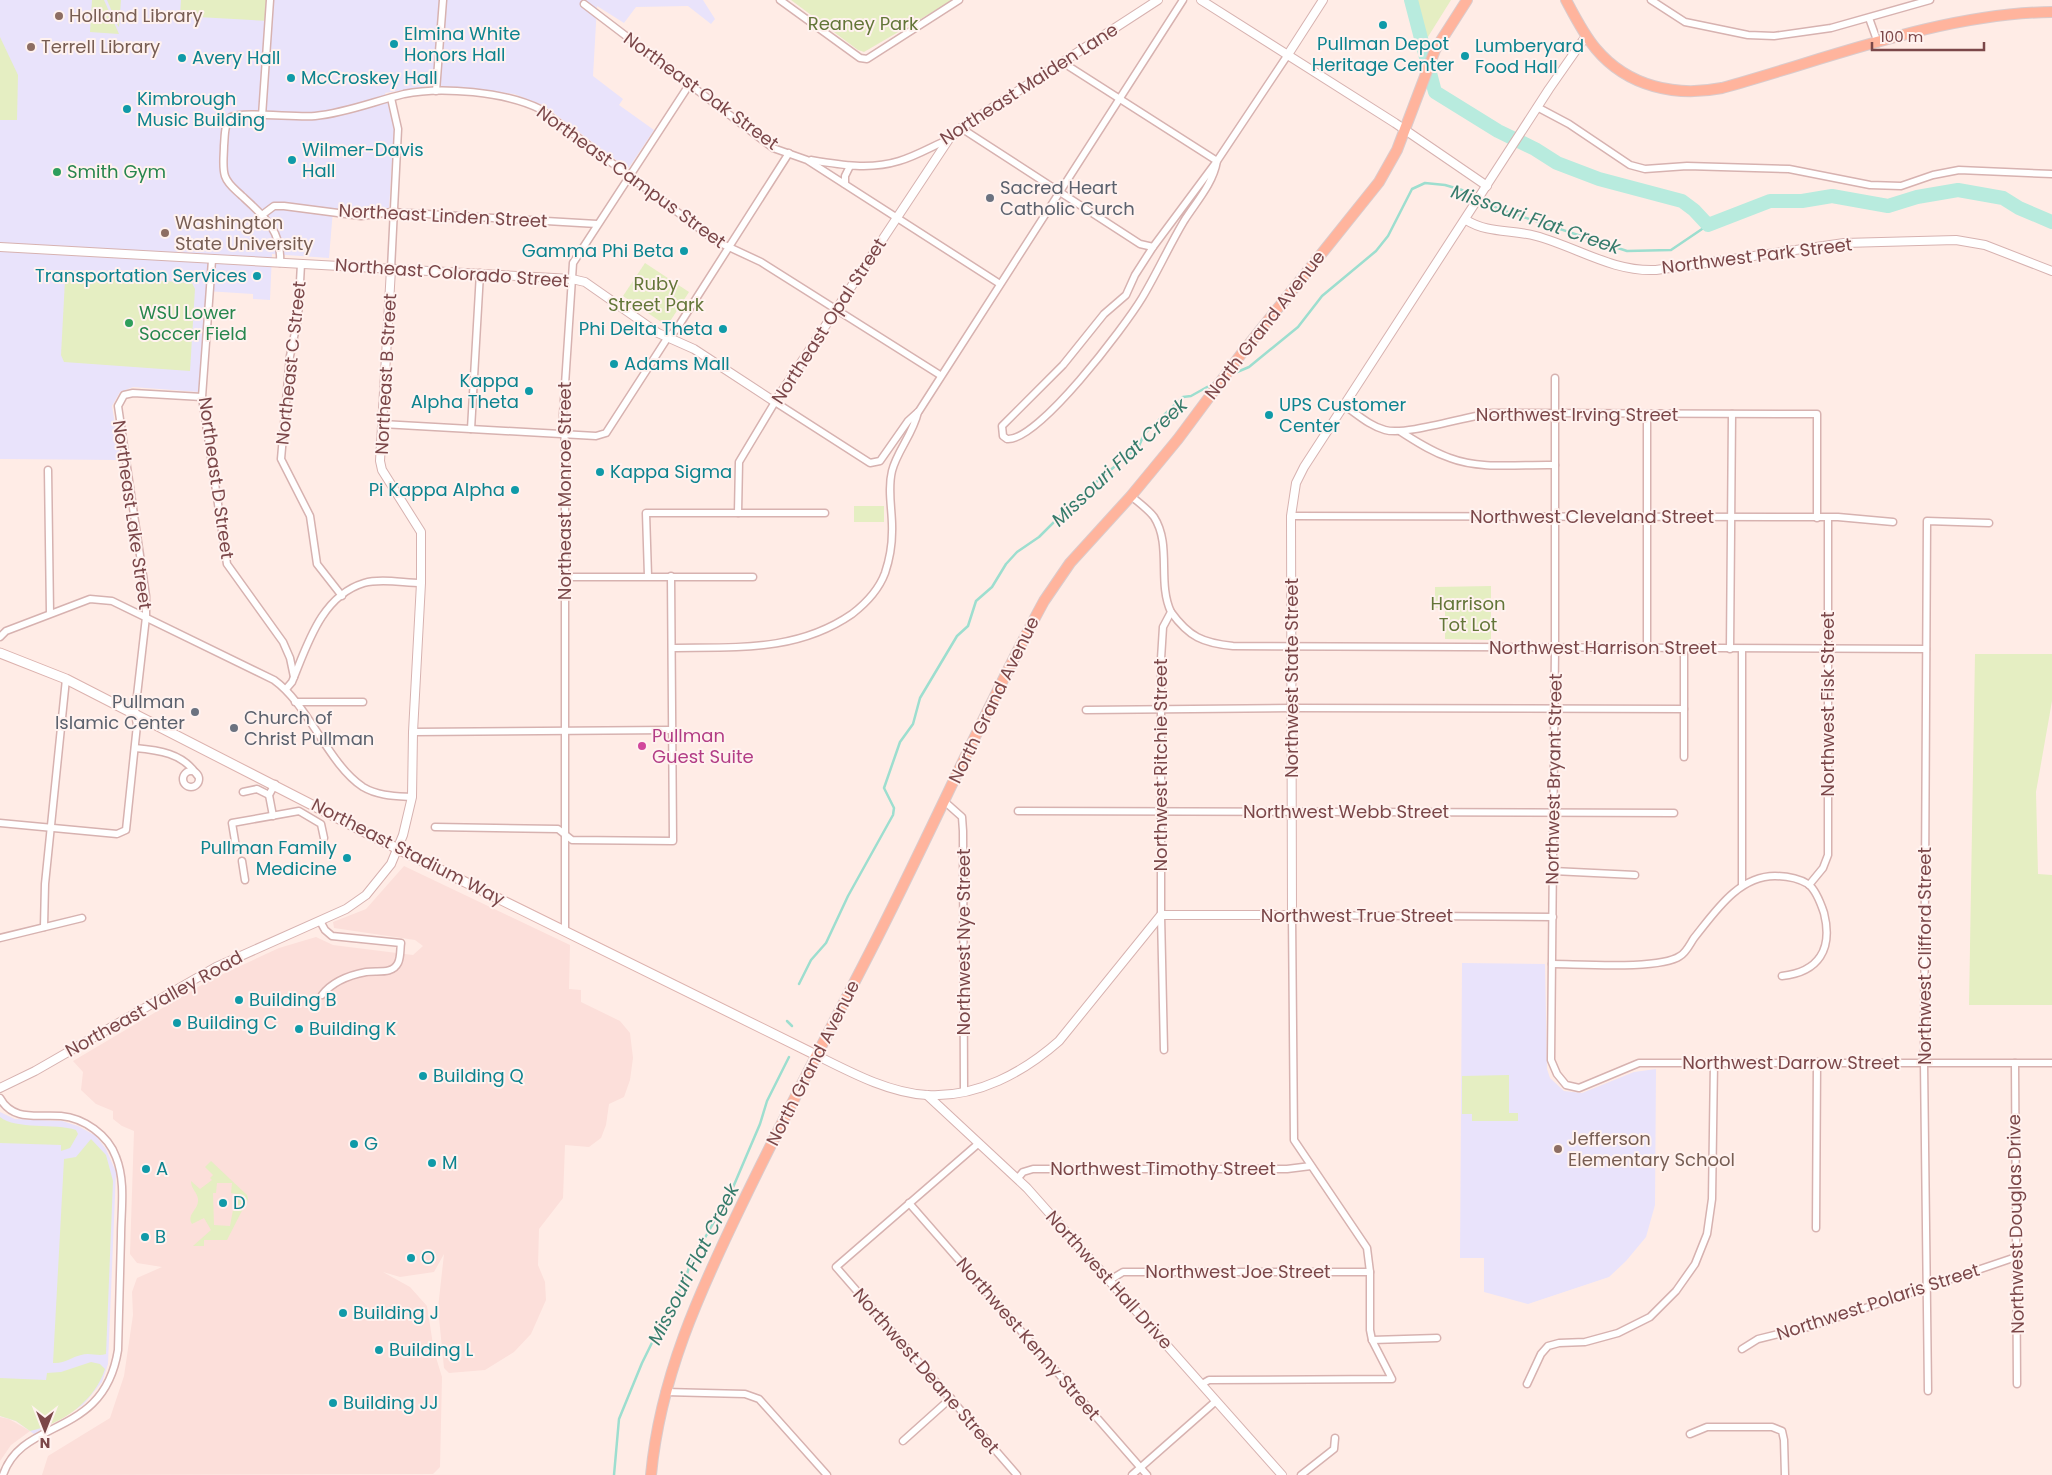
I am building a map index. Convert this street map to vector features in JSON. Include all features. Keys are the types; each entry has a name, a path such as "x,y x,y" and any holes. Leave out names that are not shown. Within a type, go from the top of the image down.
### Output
{"main road":[{"name":"North Grand Avenue","path":"651,1475 653,1447 665,1392 697,1299 816,1055 870,951 1044,601 1070,563 1131,496 1378,182 1389,166 1404,132 1421,81 1435,50 1467,0"},
{"path":"1566,0 1586,36 1604,59 1631,78 1652,86 1679,91 1708,91 1722,88 1878,43 1984,17 2052,12"},
{"name":"Northeast Stadium Way","path":"0,653 66,679 275,784 398,849 816,1055"}],"street":[{"path":"262,116 270,0"},
{"path":"436,91 443,0"},
{"path":"780,0 860,58 872,56 959,0"},
{"name":"Northeast Maiden Lane","path":"807,160 850,166 883,165 901,161 949,139 961,128 1158,0"},
{"path":"672,648 762,646 806,638 834,627 858,610 872,595 885,574 892,533 890,496 892,471 916,422 918,411 1183,0"},
{"path":"1200,0 1404,132 1485,189"},
{"path":"1217,161 1214,175 1184,222 1141,299 1066,397 1024,435 1007,439 1003,436 1002,426 1063,365 1104,314 1126,295 1135,275 1153,248 1217,161 1323,0"},
{"path":"1652,0 1685,22 1748,35 1805,33 1869,18 1930,0"},
{"name":"Northeast Oak Street","path":"584,4 773,148 807,160 1000,284"},
{"path":"1869,18 1878,43"},
{"name":"Northwest State Street","path":"1202,1384 1209,1380 1392,1379 1372,1340 1370,1330 1370,1272 1367,1248 1294,1140 1291,516 1296,483 1304,467 1466,220 1537,107 1586,36"},
{"path":"1062,62 1217,161"},
{"name":"Northeast Monroe Street","path":"565,931 565,444 562,434 573,263 689,85"},
{"name":"Northeast Campus Street","path":"262,215 230,186 223,170 226,126 231,117 314,116 416,92 436,91 493,96 531,105 716,242 761,262 940,375"},
{"name":"Northeast B Street","path":"391,98 398,129 392,212 391,269 380,462 382,470 421,532 421,583 413,732 412,797 398,849"},
{"path":"1537,107 1569,124 1630,165 1644,169 1687,166 1789,169 1870,185 1901,186 1933,175 1958,170 2052,174"},
{"path":"961,128 1140,244 1153,248"},
{"name":"Northeast Opal Street","path":"738,513 739,462 776,402 949,139"},
{"path":"382,424 596,436 606,433 668,337 676,330 789,153"},
{"path":"845,184 845,176 850,166"},
{"name":"Northeast Linden Street","path":"262,215 274,206 284,206 361,216 392,212 597,224"},
{"path":"262,215 276,234 281,246 280,263"},
{"name":"Northwest Park Street","path":"1466,220 1487,230 1532,235 1568,246 1622,267 1642,270 1844,243 1956,240 1985,246 2052,271"},
{"name":"Northeast Colorado Street","path":"0,247 212,260 480,273 585,282 668,337 694,349 870,463 880,461 908,421 918,411"},
{"name":"Northeast D Street","path":"212,260 202,397 227,564 283,642 290,658 294,677"},
{"name":"Northeast C Street","path":"302,264 298,318 290,356 281,459 310,516 317,564 342,596"},
{"path":"471,429 480,273"},
{"name":"Northwest Bryant Street","path":"1551,1060 1555,710 1555,378"},
{"name":"Northeast Lake Street","path":"52,828 117,834 124,833 127,826 137,724 135,713 146,617 146,596 118,406 124,395 133,392 202,397"},
{"name":"Northwest Irving Street","path":"1345,406 1373,425 1387,431 1402,432 1471,415 1493,413 1647,415 1817,414 1817,518"},
{"path":"1730,649 1732,414"},
{"path":"1647,415 1647,648"},
{"path":"1402,432 1428,449 1451,459 1477,464 1555,465"},
{"path":"48,470 50,613"},
{"path":"1131,496 1153,516 1160,530 1165,599 1171,612"},
{"path":"648,576 646,512 825,512"},
{"name":"Northwest Cleveland Street","path":"1291,516 1731,517 1828,518 1893,522"},
{"name":"Northwest Fisk Street","path":"1809,885 1823,868 1828,855 1828,518"},
{"name":"Northwest Clifford Street","path":"1928,1391 1924,1063 1927,521 1989,523"},
{"path":"564,576 753,577"},
{"path":"436,827 558,829 572,840 673,842 671,576"},
{"path":"286,689 294,677 317,621 342,596 365,583 421,583"},
{"path":"0,637 6,631 90,599 112,601 268,676 286,689 333,754 358,783 379,794 412,797"},
{"name":"Northwest Harrison Street","path":"1171,612 1191,634 1209,643 1233,646 1926,649"},
{"name":"Northwest Ritchie Street","path":"1164,1050 1161,915 1163,628 1171,612"},
{"path":"1684,648 1684,757"},
{"path":"1742,649 1742,885"},
{"path":"44,927 45,884 66,679"},
{"path":"296,702 363,702"},
{"path":"1086,710 1162,708 1684,709"},
{"path":"413,732 671,730"},
{"path":"135,748 172,755 188,763 197,775"},
{"path":"272,816 269,795 275,784"},
{"path":"243,792 257,789 269,795"},
{"name":"Northwest Nye Street","path":"944,801 962,817 963,831 964,1090"},
{"name":"Northwest Webb Street","path":"1018,811 1674,813"},
{"path":"236,847 232,822 302,812 322,825 324,838"},
{"path":"0,823 52,828"},
{"name":"Northeast Valley Road","path":"0,1088 35,1071 216,967 346,909 366,895 384,874 398,849"},
{"path":"242,861 245,880"},
{"path":"1553,872 1635,875"},
{"path":"1552,964 1659,963 1680,956 1712,916 1742,885 1757,879 1774,876 1794,878 1809,885 1822,905 1827,925 1827,946 1817,962 1799,974 1782,976"},
{"path":"816,1055 883,1085 927,1095 991,1084 1015,1074 1044,1055 1060,1041 1161,915"},
{"name":"Northwest True Street","path":"1161,915 1553,916"},
{"path":"0,938 82,918"},
{"path":"320,921 325,930 332,936 400,943 399,960 393,968 385,971 365,972 334,983 322,995"},
{"name":"Northwest Darrow Street","path":"1551,1060 1557,1074 1566,1085 1579,1088 1640,1064 1714,1062 2052,1063"},
{"path":"1527,1384 1541,1354 1548,1346 1559,1343 1585,1342 1618,1334 1650,1316 1676,1291 1695,1264 1707,1234 1712,1199 1714,1062"},
{"path":"1816,1228 1817,1062"},
{"name":"Northwest Douglas Drive","path":"2014,1063 2018,1384"},
{"name":"Northwest Hall Drive","path":"927,1095 1018,1178 1282,1475"},
{"path":"0,1098 5,1106 18,1114 64,1116 91,1127 106,1140 115,1154 122,1184 118,1350 111,1376 92,1405 79,1416 26,1444 10,1458 3,1475"},
{"path":"909,1203 979,1143"},
{"name":"Northwest Timothy Street","path":"1018,1178 1023,1172 1033,1169 1287,1168 1310,1166"},
{"name":"Northwest Deane Street","path":"909,1203 836,1267 951,1398 1014,1474"},
{"name":"Northwest Kenny Street","path":"909,1203 1147,1475"},
{"name":"Northwest Polaris Street","path":"1742,1349 1758,1339 1812,1326 2016,1257"},
{"name":"Northwest Joe Street","path":"1110,1280 1122,1272 1370,1272"},
{"path":"1372,1340 1437,1338"},
{"path":"665,1392 744,1394 759,1399 827,1475"},
{"path":"903,1441 951,1398"},
{"path":"1132,1475 1216,1401"},
{"path":"1690,1434 1707,1427 1772,1427 1782,1431 1785,1475"},
{"path":"1300,1475 1334,1449 1335,1438"}],"shaded area":[{"name":"Washington State University","path":"0,0 703,0 715,19 711,24 688,6 636,7 624,23 597,6 593,76 623,99 619,105 654,130 628,169 543,105 514,94 470,88 427,86 385,93 394,129 389,209 361,213 333,210 329,258 272,254 270,300 253,299 253,294 206,291 199,392 133,387 120,392 112,406 121,460 0,459"},
{"path":"404,866 570,945 569,989 581,990 581,1002 620,1021 630,1033 633,1058 630,1080 624,1097 609,1104 606,1125 601,1138 589,1147 565,1145 563,1198 539,1229 538,1265 545,1282 546,1300 531,1334 514,1352 485,1370 449,1373 444,1368 438,1308 444,1254 434,1272 400,1277 383,1272 410,1287 427,1306 434,1351 442,1377 440,1467 433,1474 42,1475 48,1456 110,1418 124,1376 133,1315 132,1292 137,1278 162,1267 137,1263 130,1254 134,1131 122,1126 113,1119 113,1111 96,1104 81,1090 83,1072 73,1061 210,980 279,948 316,937 333,945 413,955 423,946 415,940 334,928 333,922 366,909"},
{"name":"Jefferson Elementary School","path":"1462,963 1545,964 1547,1069 1550,1078 1564,1091 1582,1093 1634,1072 1656,1069 1655,1205 1646,1237 1626,1261 1609,1277 1528,1304 1484,1292 1484,1258 1460,1258"},
{"path":"0,1112 15,1119 62,1121 78,1126 96,1136 106,1149 116,1172 108,1364 102,1382 83,1405 34,1434 16,1421 0,1416"},
{"path":"0,1417 9,1419 30,1431 11,1445 0,1461"}],"green space":[{"path":"92,0 104,0 119,34 90,32"},
{"path":"107,0 121,0 119,27 118,26"},
{"path":"181,0 270,0 269,21 180,16"},
{"name":"Reaney Park","path":"791,0 953,0 864,52 858,50"},
{"path":"1415,0 1451,0 1426,40"},
{"path":"0,37 18,75 17,120 0,120"},
{"name":"Ruby Street Park","path":"645,263 689,292 667,326 623,296"},
{"name":"WSU Lower Soccer Field","path":"72,274 192,283 195,289 190,371 64,362 61,355 65,280"},
{"path":"854,506 884,506 884,522 854,522"},
{"name":"Harrison Tot Lot","path":"1491,586 1491,640 1445,639 1445,608 1435,608 1435,587"},
{"path":"1975,654 2052,654 2052,701 2036,792 2038,874 2052,875 2052,1005 1969,1005"},
{"path":"1509,1075 1509,1113 1518,1113 1518,1121 1472,1121 1472,1114 1462,1114 1462,1076"},
{"path":"0,1117 16,1124 67,1128 76,1130 78,1134 70,1148 61,1151 61,1145 0,1143"},
{"path":"91,1139 106,1155 113,1181 106,1354 84,1354 53,1363 64,1159 76,1157"},
{"path":"211,1161 247,1195 248,1199 227,1240 204,1240 204,1246 193,1246 211,1230 204,1218 192,1224 191,1221 198,1199 191,1181 200,1189 212,1180 210,1178 213,1175 205,1167","holes":["217,1183 232,1183 231,1193 236,1194 230,1226 214,1225 213,1193 216,1193"]},
{"path":"91,1362 100,1364 105,1369 100,1381 85,1401 65,1417 42,1428 30,1431 16,1421 0,1416 0,1378 46,1380 47,1373 61,1372"}],"waterway":[{"path":"1411,0 1435,92 1498,131 1535,149 1557,163 1599,179 1682,201 1694,210 1708,225 1770,201 1802,201 1832,196 1888,206 1917,197 1958,190 2003,198 2019,208 2052,222"},
{"name":"Missouri Flat Creek","path":"1230,375 1249,367 1298,327 1322,296 1376,251 1388,236 1412,189 1425,183 1445,185 1462,190 1499,209 1627,251 1671,250 1708,225"},
{"name":"Missouri Flat Creek","path":"799,984 811,960 826,943 848,896 893,815 894,808 884,788 900,742 913,724 920,698 957,636 968,626 976,601 992,587 1006,564 1017,552 1039,537 1082,494 1139,446 1144,434 1183,397 1191,396 1216,382"},
{"name":"Missouri Flat Creek","path":"787,1021 792,1026"},
{"name":"Missouri Flat Creek","path":"614,1475 619,1419 642,1363 674,1298 684,1284 690,1264 731,1192 760,1124 767,1101 789,1057"}],"place":[{"name":"Holland Library","path":"59,16"},
{"name":"Pullman Depot Heritage Center","path":"1383,25"},
{"name":"Elmina White Honors Hall","path":"394,44"},
{"name":"Terrell Library","path":"31,47"},
{"name":"Lumberyard Food Hall","path":"1465,56"},
{"name":"Avery Hall","path":"182,58"},
{"name":"McCroskey Hall","path":"291,78"},
{"name":"Kimbrough Music Building","path":"127,109"},
{"name":"Wilmer-Davis Hall","path":"292,160"},
{"name":"Smith Gym","path":"57,172"},
{"name":"Sacred Heart Catholic Curch","path":"990,198"},
{"name":"Washington State University","path":"165,233"},
{"name":"Gamma Phi Beta","path":"684,251"},
{"name":"Transportation Services","path":"257,276"},
{"name":"WSU Lower Soccer Field","path":"129,323"},
{"name":"Phi Delta Theta","path":"723,329"},
{"name":"Adams Mall","path":"614,364"},
{"name":"Kappa Alpha Theta","path":"529,391"},
{"name":"UPS Customer Center","path":"1269,415"},
{"name":"Kappa Sigma","path":"600,472"},
{"name":"Pi Kappa Alpha","path":"515,490"},
{"name":"Pullman Islamic Center","path":"195,712"},
{"name":"Church of Christ Pullman","path":"234,728"},
{"name":"Pullman Guest Suite","path":"642,746"},
{"name":"Pullman Family Medicine","path":"347,858"},
{"name":"Building B","path":"239,1000"},
{"name":"Building C","path":"177,1023"},
{"name":"Building K","path":"299,1029"},
{"name":"Building Q","path":"423,1076"},
{"name":"G","path":"354,1144"},
{"name":"Jefferson Elementary School","path":"1558,1149"},
{"name":"M","path":"432,1163"},
{"name":"A","path":"146,1169"},
{"name":"D","path":"223,1203"},
{"name":"B","path":"145,1237"},
{"name":"O","path":"411,1258"},
{"name":"Building J","path":"343,1313"},
{"name":"Building L","path":"379,1350"},
{"name":"Building JJ","path":"333,1403"}]}
